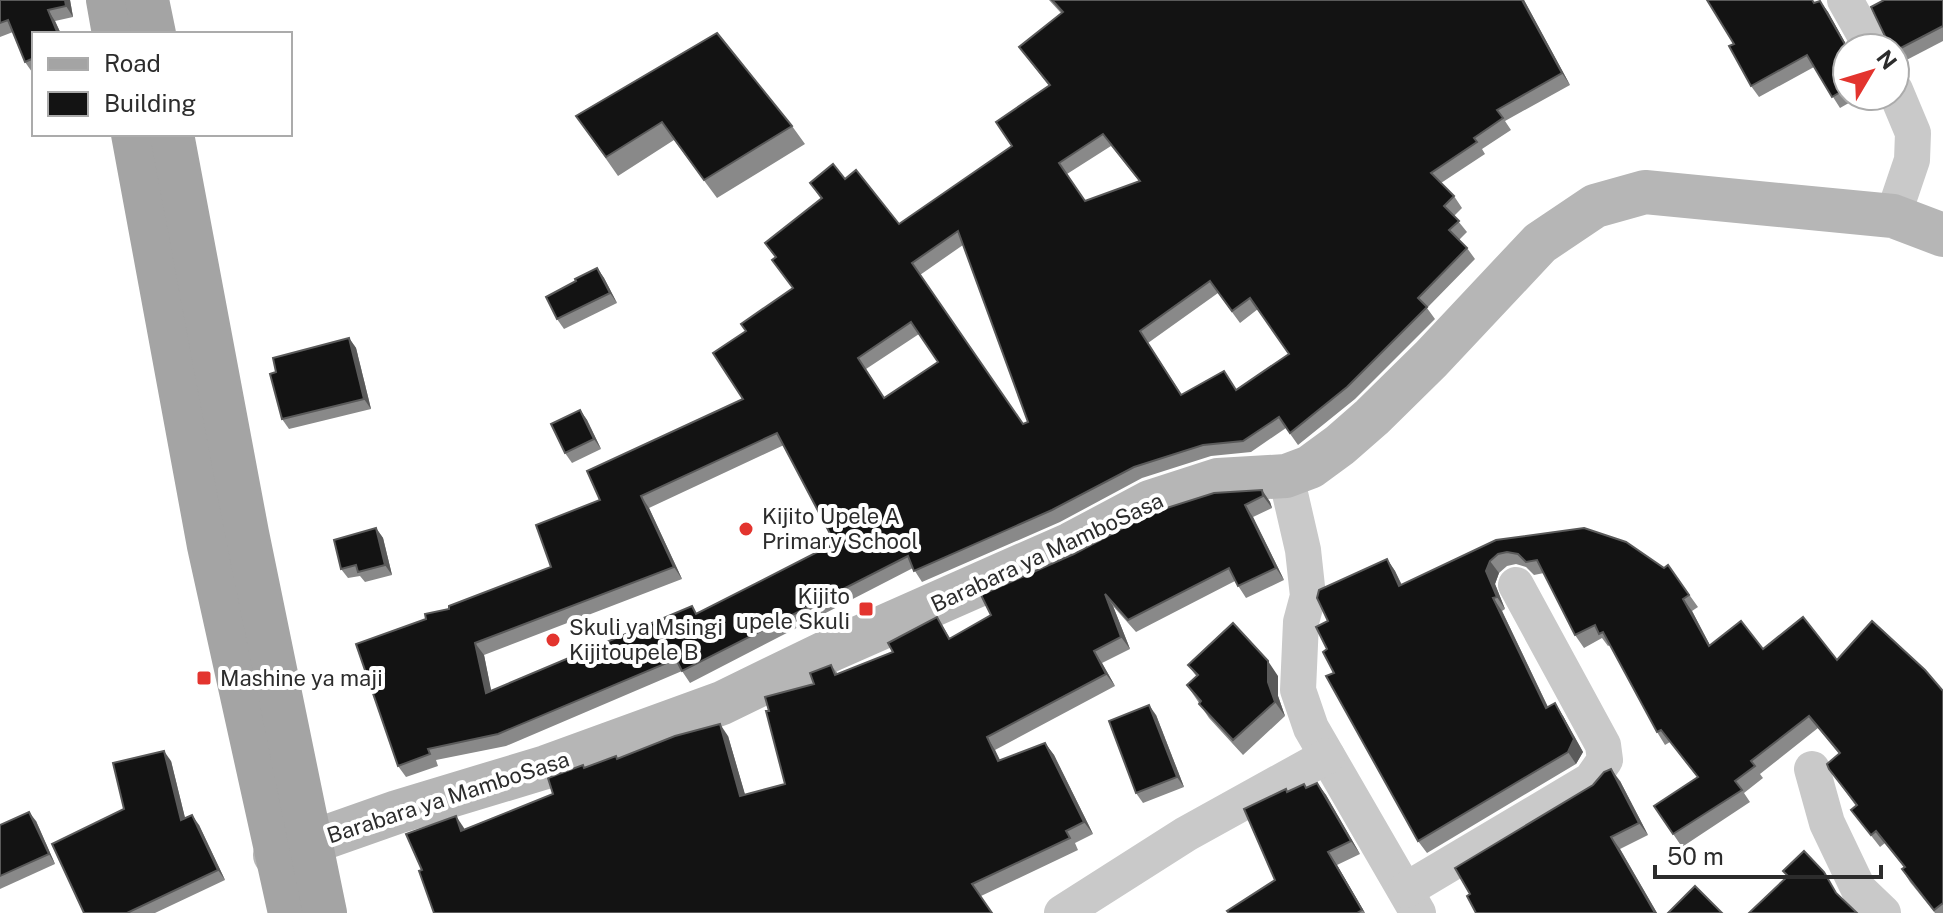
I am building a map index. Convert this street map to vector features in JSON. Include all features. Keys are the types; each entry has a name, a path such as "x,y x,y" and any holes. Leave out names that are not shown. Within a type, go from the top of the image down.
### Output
{"main road":[{"path":"108,0 114,32"},
{"path":"147,0 154,32"},
{"path":"133,136 209,546 292,848 325,913"},
{"path":"172,136 247,533 292,848 290,913"}],"street":[{"path":"1845,0 1863,32"},
{"path":"1893,216 1912,160 1913,133 1904,112"},
{"name":"Barabara ya MamboSasa","path":"292,848 546,767 722,703 831,650 1071,544 1150,502 1218,480 1286,476 1310,467 1340,445 1431,359 1540,243 1595,206 1645,192 1893,216 1943,235"},
{"path":"1286,476 1303,550 1308,596 1301,622 1298,690 1311,728 1412,901 1591,780 1605,760 1603,745 1516,585"},
{"path":"1062,913 1186,834 1327,756"},
{"path":"1812,769 1827,823 1859,890 1883,913"}],"building":[{"path":"0,0 65,0 66,6 48,10 57,32 32,32 32,59 25,62 8,20 0,23"},
{"path":"1052,0 1522,0 1562,73 1497,110 1503,118 1474,138 1477,142 1431,173 1454,196 1444,206 1459,221 1449,230 1467,248 1418,298 1427,307 1347,387 1290,433 1279,417 1243,441 1203,445 1134,467 1052,510 914,571 908,556 682,671 676,659 498,734 428,749 430,754 398,766 356,644 426,619 425,614 449,609 449,606 551,567 536,525 600,500 587,471 743,399 713,353 746,331 741,324 793,288 772,260 776,257 765,243 822,198 810,183 833,164 845,179 856,170 899,224 1012,146 996,122 1050,85 1019,47 1063,12","holes":["1103,134 1140,181 1085,201 1059,163","958,231 1028,422 1023,424 912,263","1210,281 1232,311 1250,298 1289,354 1236,390 1224,371 1181,395 1140,331","911,322 938,362 884,398 858,358","777,433 835,543 696,614 692,606 486,693 475,643 674,567 641,496"]},
{"path":"1707,0 1820,1 1838,32 1831,32 1831,95 1807,55 1751,86 1729,46 1734,44"},
{"path":"1884,0 1943,0 1943,26 1911,43 1911,32 1883,32 1871,7"},
{"path":"717,33 792,126 704,180 662,122 606,157 576,116"},
{"path":"597,268 610,293 557,319 546,297"},
{"path":"349,338 364,399 282,419 270,374 276,372 273,358"},
{"path":"580,410 594,439 565,453 551,424"},
{"path":"1262,490 1263,496 1245,505 1276,568 1238,586 1229,568 1128,620 1105,594 1121,637 1094,651 1106,674 987,737 998,761 1045,743 1084,822 1066,831 1070,838 972,884 992,913 434,913 419,871 422,870 406,834 456,816 461,831 553,794 548,778 583,765 584,768 616,756 617,759 675,736 720,724 740,796 785,784 765,697 814,684 810,673 831,665 835,675 893,652 888,643 937,617 949,639 991,615 981,595 1074,554 1151,513 1214,493"},
{"path":"376,528 385,565 358,572 356,565 341,569 334,540"},
{"path":"1584,528 1626,542 1664,568 1668,565 1689,595 1683,599 1709,646 1741,621 1763,649 1803,617 1837,660 1872,621 1925,670 1943,691 1943,903 1934,910 1876,831 1871,835 1851,810 1857,805 1827,764 1840,753 1809,716 1751,761 1755,766 1735,781 1742,790 1673,834 1654,806 1698,777 1661,730 1657,732 1603,632 1599,634 1595,625 1575,635 1537,560 1526,562 1518,554 1507,552 1498,554 1490,561 1486,571 1497,597 1493,598 1546,708 1555,703 1574,739 1568,752 1418,841 1326,676 1334,673 1323,652 1327,649 1316,627 1328,621 1317,598 1319,590 1387,559 1399,586 1496,540"},
{"path":"1233,623 1268,661 1268,682 1275,702 1233,740 1199,704 1201,701 1187,685 1198,675 1188,665"},
{"path":"1149,705 1177,777 1136,793 1109,721"},
{"path":"164,751 181,820 192,815 218,870 127,913 84,913 52,844 124,809 113,763"},
{"path":"1611,769 1639,823 1611,837 1655,913 1476,913 1467,896 1470,894 1455,868 1593,785 1604,772"},
{"path":"1317,783 1351,841 1328,852 1362,910 1357,913 1229,913 1227,911 1275,880 1244,809 1286,789 1287,792 1304,784 1306,788"},
{"path":"29,812 49,854 0,876 0,825"},
{"path":"1804,851 1824,872 1836,893 1857,913 1749,913 1788,876 1783,871"},
{"path":"1695,886 1722,913 1668,913"}],"place":[{"name":"Kijito Upele A Primary School","path":"746,529"},
{"name":"Kijito upele Skuli","path":"866,609"},
{"name":"Skuli ya Msingi Kijitoupele B","path":"553,640"},
{"name":"Mashine ya maji","path":"204,678"}]}
